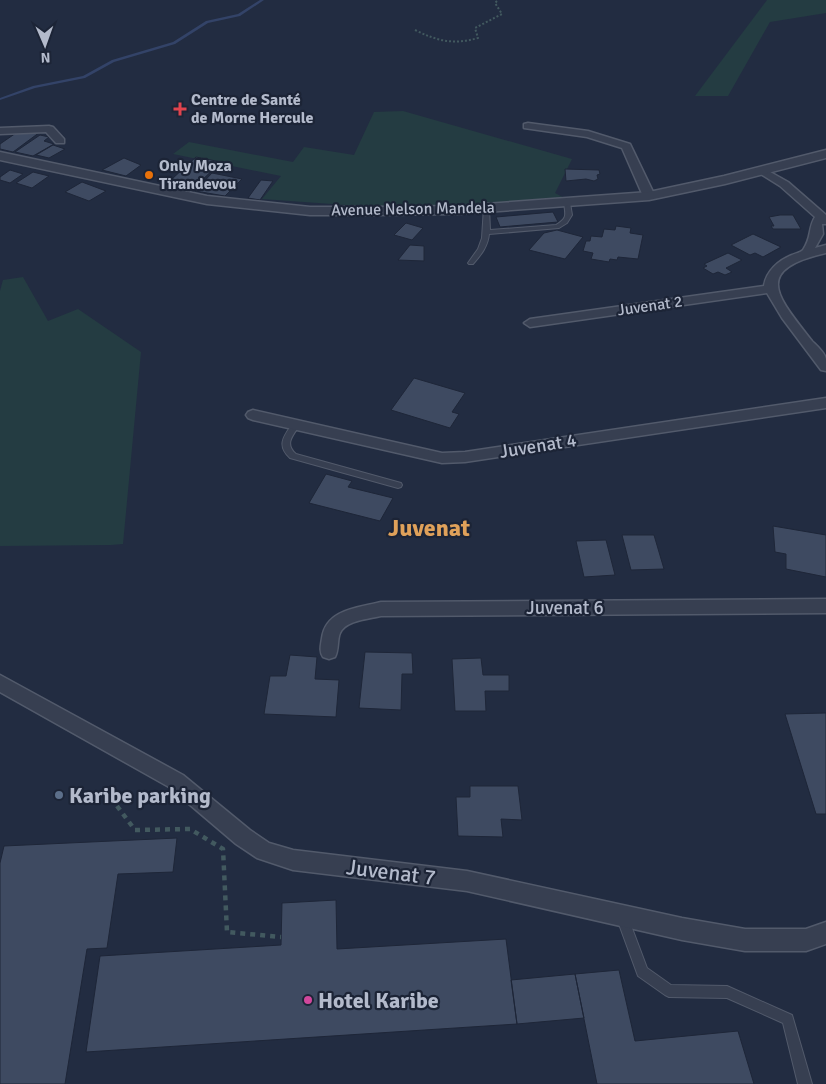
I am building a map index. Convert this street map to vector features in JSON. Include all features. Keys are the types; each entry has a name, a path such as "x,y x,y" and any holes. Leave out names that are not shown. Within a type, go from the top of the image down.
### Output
{"street":[{"path":"528,126 588,134 626,146 649,196"},
{"path":"0,131 49,129 60,141"},
{"name":"Avenue Nelson Mandela","path":"0,156 208,200 250,206 337,211 486,208 649,196 763,171 826,154"},
{"path":"786,165 798,195"},
{"path":"763,171 798,195 823,219 816,224 817,234 806,254"},
{"path":"813,243 826,248"},
{"path":"826,248 806,254 781,266 773,276 771,289 826,367"},
{"name":"Juvenat 2","path":"530,323 771,289"},
{"name":"Juvenat 4","path":"253,415 420,454 442,458 465,458 826,403"},
{"name":"Juvenat 6","path":"329,652 332,630 344,618 380,609 826,606"},
{"name":"Juvenat 7","path":"0,683 176,781 243,837 264,851 293,860 467,881 682,929 745,940 806,940 826,933"}],"lane":[{"path":"487,232 557,227 565,222 569,215 567,203"},
{"path":"471,263 485,246 487,232 486,208"},
{"path":"296,425 286,438 285,445 293,456 398,485"},
{"path":"622,916 642,972 669,991 726,992 788,1019 805,1084"}],"path":[{"path":"415,30 444,43 461,44 478,38 475,28 502,14 495,3 498,0"},
{"path":"117,806 135,830 190,829 222,849 227,932 281,937"}],"green space":[{"path":"767,0 826,0 826,13 770,22 728,96 695,96"},
{"path":"403,111 572,159 555,193 566,199 388,208 262,199 281,176 173,154 189,142 293,162 304,147 354,155 374,112"},
{"path":"23,277 48,321 78,309 141,352 123,544 0,546 0,291 3,280"}],"building":[{"path":"40,132 13,152 0,149 0,144 16,133"},
{"path":"40,135 49,137 44,141 54,144 33,156 15,152"},
{"path":"53,145 65,149 49,158 36,155"},
{"path":"196,157 221,162 198,184 172,179"},
{"path":"124,158 141,165 126,176 102,170"},
{"path":"565,169 599,170 600,174 597,175 598,179 594,181 586,179 566,181"},
{"path":"10,170 23,174 10,183 0,180 0,177"},
{"path":"33,172 49,176 32,188 16,183"},
{"path":"212,173 242,179 225,196 195,191"},
{"path":"261,180 273,181 260,200 248,198"},
{"path":"82,182 106,191 89,201 65,192"},
{"path":"553,212 558,222 500,227 496,217"},
{"path":"793,215 801,229 773,229 771,226 774,226 769,217"},
{"path":"406,223 423,228 412,240 394,235"},
{"path":"616,226 631,228 630,233 643,235 638,259 618,257 617,260 610,259 609,262 591,259 593,253 583,251 586,241 590,241 591,236 602,237 604,229 615,230"},
{"path":"557,230 583,237 565,259 529,250 544,233"},
{"path":"753,234 781,247 763,257 755,253 750,255 731,245"},
{"path":"410,245 424,246 424,261 398,260"},
{"path":"728,253 742,260 726,268 732,272 725,275 718,272 713,274 703,268 707,266 704,264"},
{"path":"414,378 465,393 452,412 459,414 450,428 391,410"},
{"path":"326,474 352,481 348,487 393,498 380,521 309,503"},
{"path":"773,526 826,535 826,577 786,569 786,554 775,552"},
{"path":"622,535 654,535 664,569 631,570"},
{"path":"606,540 615,575 584,577 576,541"},
{"path":"365,652 412,653 413,674 402,674 401,710 359,708"},
{"path":"290,655 317,657 315,679 339,680 336,717 264,714 270,676 286,676"},
{"path":"481,658 483,675 509,675 509,691 485,691 486,711 455,711 452,659"},
{"path":"826,713 826,814 816,814 785,714"},
{"path":"470,786 518,786 522,820 501,819 503,837 458,836 456,797 470,797"},
{"path":"177,838 173,872 118,874 107,948 87,949 65,1084 0,1084 0,863 4,846"},
{"path":"336,900 337,949 506,939 517,1024 86,1052 100,956 281,945 282,903"},
{"path":"619,970 635,1041 738,1031 754,1084 597,1084 575,974"},
{"path":"575,974 584,1018 517,1024 511,980"}],"waterway":[{"path":"0,99 34,87 84,77 113,61 174,43 207,22 239,15 262,0"}],"place":[{"name":"Centre de Santé de Morne Hercule","path":"180,109"},
{"name":"Only Moza Tirandevou","path":"149,175"},
{"name":"Karibe parking","path":"59,795"},
{"name":"Hotel Karibe","path":"308,1000"}],"district":[{"name":"Juvenat","path":"429,528"}]}
